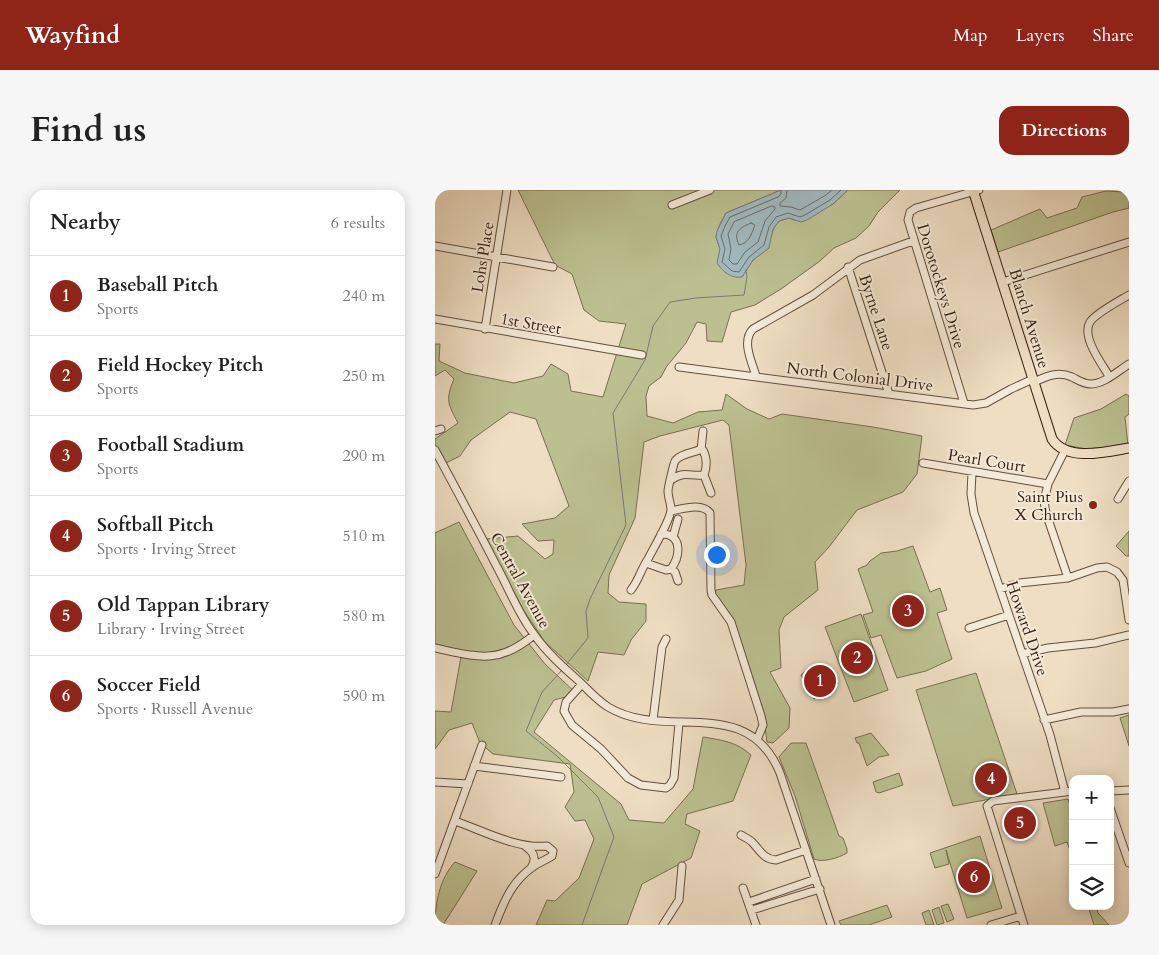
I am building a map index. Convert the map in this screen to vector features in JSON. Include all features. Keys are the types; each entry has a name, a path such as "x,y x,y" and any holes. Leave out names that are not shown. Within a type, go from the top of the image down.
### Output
{"main road":[{"name":"Blanch Avenue","path":"975,190 1053,439 1059,448 1065,450"},
{"path":"1065,450 1091,453 1129,448"}],"street":[{"name":"Lohs Place","path":"485,329 507,190"},
{"path":"673,205 710,190"},
{"name":"Dorotockeys Drive","path":"964,404 908,220 913,210 975,190"},
{"path":"756,376 747,344 750,332 813,295 848,267 860,260 913,240"},
{"path":"1003,282 1129,242"},
{"path":"435,246 553,268"},
{"name":"Byrne Lane","path":"848,267 889,394"},
{"path":"1109,376 1090,342 1089,326 1096,317 1129,295"},
{"name":"1st Street","path":"435,319 485,329 642,354"},
{"name":"North Colonial Drive","path":"679,367 973,405 986,403 1011,389 1060,374 1091,384 1101,381 1129,364"},
{"path":"701,450 703,431"},
{"name":"Central Avenue","path":"435,450 438,461 534,635 581,684 599,700 618,712 634,717 679,723 722,724 741,730 757,740 772,756 777,764 831,925"},
{"path":"701,450 706,455 704,475 711,493"},
{"path":"631,590 655,549 671,511 667,492 675,460 680,456 701,450"},
{"path":"1065,450 1048,484 1044,501 1068,578"},
{"name":"Pearl Court","path":"923,463 1048,484"},
{"name":"Howard Drive","path":"972,472 971,494 974,513 1044,720 1065,792"},
{"path":"671,480 687,474 704,475"},
{"path":"1118,499 1129,481"},
{"path":"671,511 696,507 707,509 710,513 712,595 731,622 761,716 763,725 757,740"},
{"path":"673,536 678,519"},
{"path":"661,534 673,536 677,541 675,563 671,569"},
{"path":"646,563 666,570 671,569 675,572 678,581"},
{"path":"1000,589 1019,582 1068,578 1102,567 1117,572 1125,584 1129,620"},
{"path":"969,628 1009,615"},
{"path":"1022,654 1047,648 1095,643 1129,636 1129,628"},
{"path":"435,648 465,654 492,656 515,650 534,635"},
{"path":"653,720 662,648 666,639"},
{"path":"581,684 566,702 564,712 571,725 601,749 628,778 641,785 666,788 670,785 674,778 679,723"},
{"path":"1044,720 1081,712 1113,712 1129,709"},
{"path":"436,870 482,744"},
{"path":"474,766 561,777"},
{"path":"435,782 468,784"},
{"path":"1114,791 1129,790"},
{"path":"1024,925 987,809 990,802 1069,792"},
{"path":"1114,820 1129,863"},
{"path":"455,821 520,844 547,846 553,851 549,858 531,868 506,895 495,925"},
{"path":"741,835 753,843 761,854 771,860 806,850"},
{"path":"520,844 532,853 534,860 531,868"},
{"path":"663,925 679,900 682,866"},
{"path":"749,902 817,879"},
{"path":"803,884 806,893"},
{"path":"743,888 756,925"},
{"path":"752,910 820,889"},
{"path":"777,892 780,901"},
{"path":"991,925 1021,916"}],"green space":[{"path":"518,190 781,190 726,213 720,224 716,237 720,249 742,277 753,260 769,248 770,237 779,221 789,218 794,220 833,204 848,190 900,190 856,238 834,248 820,261 755,305 731,312 722,342 707,341 706,324 697,322 686,343 667,366 661,377 649,386 646,396 647,416 673,423 698,412 722,410 726,394 747,409 769,419 782,414 922,436 917,474 903,492 857,510 815,562 818,590 784,617 779,630 781,668 770,672 790,708 789,728 773,743 767,742 765,727 734,623 715,595 716,590 744,585 746,565 729,425 723,420 644,442 635,518 609,575 608,593 619,602 646,604 646,621 631,640 624,655 598,652 588,681 545,642 524,611 486,539 518,536 545,559 553,554 554,540 538,541 522,524 555,518 569,506 536,419 510,412 471,440 460,456 446,463 435,444 435,439 458,423 449,402 449,392 454,379 445,370 435,376 435,344 440,344 439,361 465,373 514,383 543,376 551,364 568,374 571,391 603,397 626,324 599,321 584,310 572,274 555,265"},
{"path":"1106,191 1129,191 1129,208 998,252 991,230 1040,209 1047,218 1077,208 1082,197"},
{"path":"1126,394 1129,396 1129,414 1125,417 1128,445 1086,449 1065,445 1074,418 1101,409"},
{"path":"459,522 514,625 545,664 577,694 554,700 534,732 621,804 629,820 664,823 693,789 703,737 735,744 751,755 733,801 687,814 685,824 700,831 691,858 642,884 627,925 536,925 547,900 555,901 579,878 594,839 585,820 575,821 565,807 574,792 570,764 493,754 480,743 472,723 449,730 435,749 435,711 451,712 462,651 435,647 435,533"},
{"path":"1129,531 1129,556 1126,556 1116,546"},
{"path":"913,546 930,592 940,588 947,610 937,613 952,659 926,671 897,678 881,635 871,638 863,615 873,612 858,569 867,565 881,553"},
{"path":"861,614 888,690 854,702 825,627"},
{"path":"821,666 832,673 838,684 814,699 801,675 809,668"},
{"path":"976,673 1017,794 953,806 916,690"},
{"path":"1129,715 1129,746 1120,718"},
{"path":"871,733 889,755 879,757 867,766 859,743 857,743 855,738"},
{"path":"791,743 806,743 839,836 843,838 847,849 847,853 843,855 826,860 814,859 795,796 779,757"},
{"path":"899,773 903,785 879,793 876,792 873,782"},
{"path":"1068,799 1069,848 1067,842 1055,846 1043,803"},
{"path":"980,836 1002,908 967,918 946,850 949,864 935,868 930,853"},
{"path":"455,862 477,871 443,925 435,925 439,891"},
{"path":"948,904 954,919 947,922 941,906"},
{"path":"887,905 892,917 869,925 841,925 839,921"},
{"path":"939,907 944,923 937,925 932,910"},
{"path":"929,910 934,925 926,925 922,913"},
{"path":"1089,910 1097,910 1109,925 1094,925"}],"water":[{"path":"781,190 848,190 833,204 807,220 801,222 789,218 779,221 773,229 769,248 753,260 742,277 734,277 727,274 717,263 720,249 716,237 726,213"}],"waterway":[{"path":"565,666 588,638 586,611 590,599 626,525 613,413 645,360 653,326 670,302 696,298 744,295 747,277 746,270"},
{"path":"563,669 542,692 526,731 557,756 598,797 614,837 582,925"}],"place":[{"name":"Saint Pius X Church","path":"1093,505"},
{"name":"Football Stadium","path":"908,611"},
{"name":"Field Hockey Pitch","path":"857,658"},
{"name":"Baseball Pitch","path":"820,681"},
{"name":"Softball Pitch","path":"991,779"},
{"name":"Old Tappan Library","path":"1020,823"},
{"name":"Soccer Field","path":"974,877"}]}
